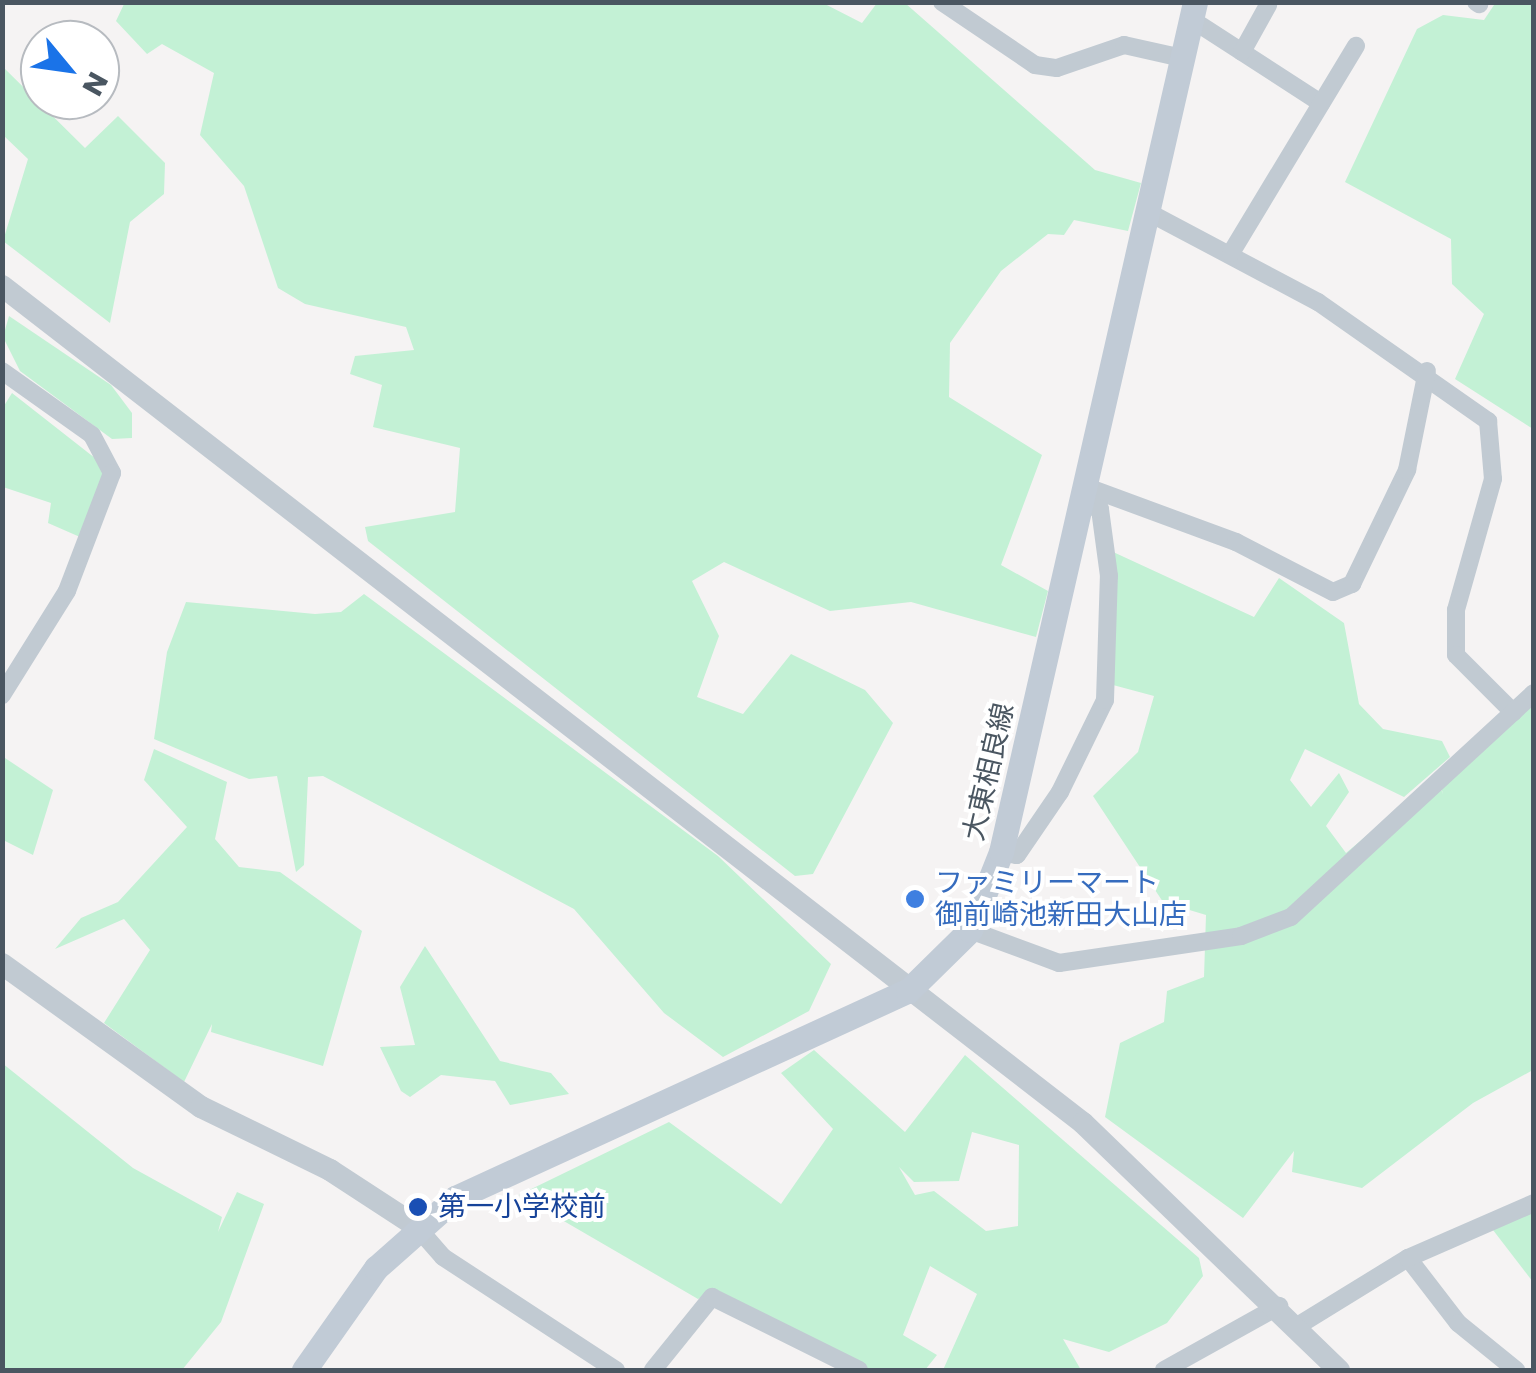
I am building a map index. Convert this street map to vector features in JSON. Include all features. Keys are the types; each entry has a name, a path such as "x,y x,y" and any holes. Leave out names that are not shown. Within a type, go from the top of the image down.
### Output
{"main road":[{"name":"大東相良線","path":"307,1369 416,1226 502,1174 908,991 970,930 1001,852 1193,11"}],"street":[{"path":"942,2 1035,65 1058,68 1124,45 1182,58"},
{"path":"1242,52 1268,5"},
{"path":"1193,11 1242,52 1322,103"},
{"path":"1232,253 1356,46"},
{"path":"1146,210 1232,253 1426,371 1488,421 1496,443 1456,610 1456,655 1512,712"},
{"path":"2,286 1083,1123 1299,1325 1339,1370"},
{"path":"2,371 92,436 112,473 67,591 2,695"},
{"path":"1082,495 1236,542 1332,592 1352,584 1407,470 1426,371"},
{"path":"1001,852 1017,854 1060,792 1104,700 1109,576 1100,510 1082,495"},
{"path":"970,930 1059,963 1242,936 1291,917 1534,693"},
{"path":"2,964 201,1107 330,1170 416,1226 443,1257 616,1370"},
{"path":"1299,1325 1408,1258 1534,1203"},
{"path":"1408,1258 1458,1323 1516,1370"},
{"path":"653,1370 712,1297 858,1370"},
{"path":"1164,1370 1279,1306"}],"green space":[{"path":"125,2 821,2 862,23 877,3 905,3 1095,170 1141,183 1128,231 1074,220 1064,235 1048,234 1001,271 950,343 949,397 1042,455 1001,565 1048,591 1036,637 911,602 830,611 724,562 692,581 719,636 697,697 743,714 791,654 865,690 893,723 813,874 795,876 368,541 365,527 455,512 460,448 373,427 382,385 350,374 355,356 414,350 406,327 305,304 278,288 244,186 200,135 214,73 162,44 147,54 116,20"},
{"path":"1496,2 1533,3 1533,429 1455,379 1484,314 1452,284 1451,239 1345,182 1417,29 1443,15 1484,20"},
{"path":"2,66 20,84 20,120 57,120 85,148 120,118 165,163 164,194 130,222 110,323 3,241 28,159 3,135"},
{"path":"9,316 111,385 132,413 132,438 112,439 20,371 3,337"},
{"path":"12,393 100,462 104,481 80,537 48,523 51,503 3,487 2,409"},
{"path":"1111,551 1254,617 1279,578 1344,623 1359,704 1383,729 1442,741 1450,757 1404,797 1305,749 1290,780 1311,807 1339,773 1349,792 1326,826 1346,853 1436,777 1443,794 1439,780 1533,698 1533,1070 1473,1103 1362,1188 1292,1172 1294,1151 1243,1218 1105,1117 1120,1043 1164,1022 1167,991 1204,977 1206,915 1163,902 1093,796 1138,752 1154,696 1113,685"},
{"path":"364,594 718,856 831,964 809,1011 723,1057 664,1013 574,909 323,776 308,777 304,865 296,872 277,776 249,779 154,739 167,652 186,602 315,614 341,612"},
{"path":"154,749 227,782 215,839 239,867 280,872 362,931 323,1066 211,1032 212,1024 184,1082 104,1023 150,950 124,919 55,949 81,918 118,902 187,827 144,780"},
{"path":"2,756 53,790 33,855 3,840"},
{"path":"425,946 500,1061 551,1073 569,1094 510,1105 495,1081 441,1075 410,1097 401,1091 380,1047 415,1045 400,987"},
{"path":"814,1050 905,1132 965,1055 1199,1258 1203,1276 1167,1323 1109,1352 1063,1339 1081,1370 943,1370 977,1294 930,1266 903,1335 937,1355 925,1370 861,1370 717,1290 698,1299 519,1195 669,1122 781,1204 833,1129 781,1073","holes":["972,1132 1019,1145 1018,1226 986,1231 934,1191 915,1195 899,1167 914,1182 959,1181"]},
{"path":"2,1063 133,1168 222,1217 218,1232 237,1192 264,1204 221,1322 182,1370 3,1370"},
{"path":"1533,1207 1533,1282 1493,1230"}],"place":[{"name":"ファミリーマート 御前崎池新田大山店","path":"915,899"},
{"name":"第一小学校前","path":"418,1207"}]}
